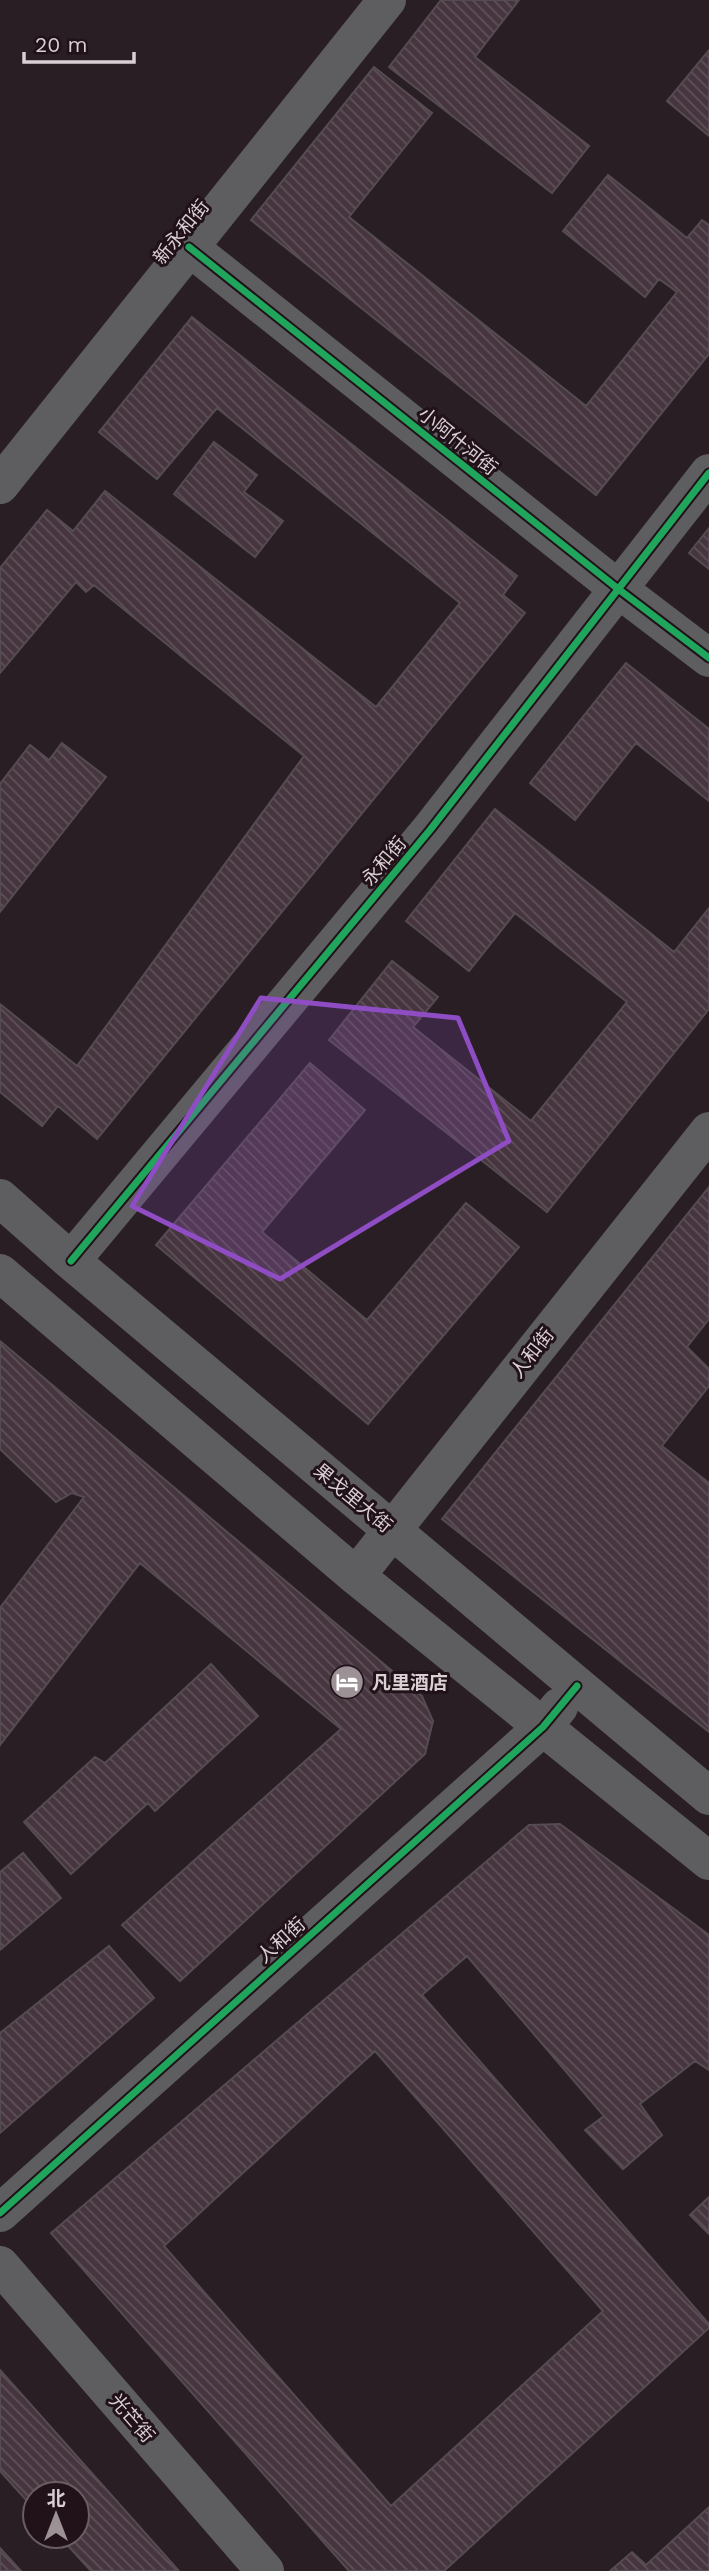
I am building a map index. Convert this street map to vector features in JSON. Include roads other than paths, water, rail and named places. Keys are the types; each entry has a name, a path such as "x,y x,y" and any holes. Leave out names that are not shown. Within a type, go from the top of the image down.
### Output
{"street":[{"name":"新永和街","path":"0,485 387,0"},
{"name":"小阿什河街","path":"189,247 617,588 709,658"},
{"name":"永和街","path":"71,1261 430,830 709,473"},
{"name":"人和街","path":"356,1576 709,1131"},
{"name":"果戈里大街","path":"0,1198 391,1531 709,1796"},
{"path":"0,1272 356,1576 709,1861"},
{"name":"人和街","path":"0,2213 543,1727 577,1686"},
{"name":"光芒街","path":"0,2265 265,2571"}],"place":[{"name":"凡里酒店","path":"347,1682"}]}
